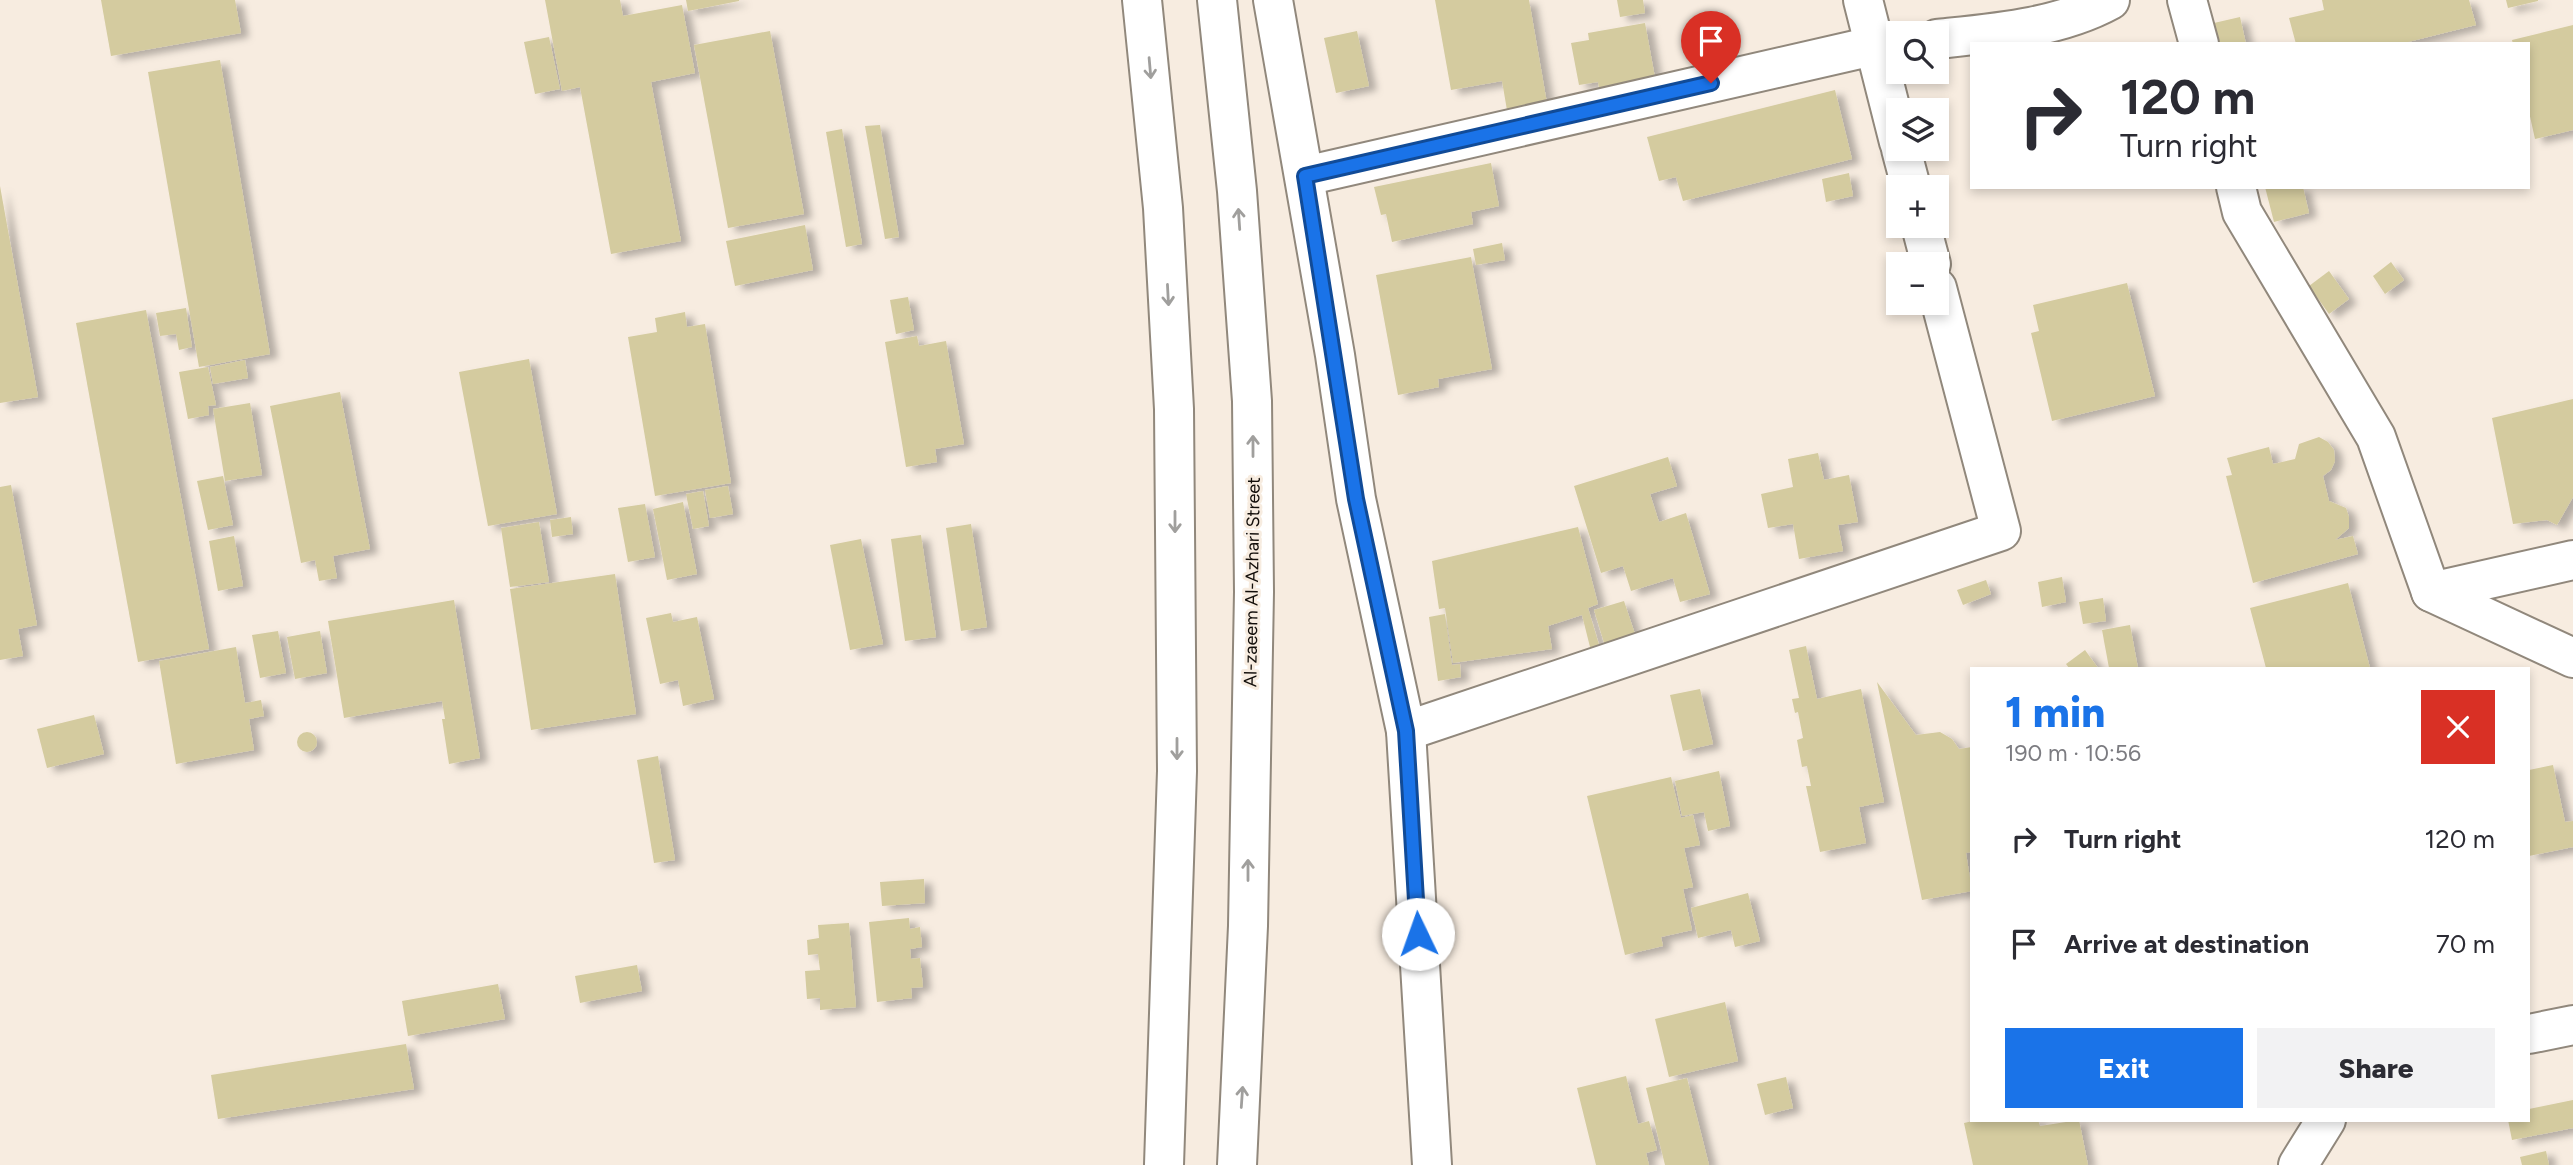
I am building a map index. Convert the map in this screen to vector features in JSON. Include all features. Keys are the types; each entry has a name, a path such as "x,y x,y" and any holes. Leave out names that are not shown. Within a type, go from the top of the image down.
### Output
{"street":[{"path":"1142,0 1163,208 1174,409 1177,798 1164,1165"},
{"name":"Al-zaeem Al-Azhari Street","path":"1217,0 1237,191 1252,401 1254,592 1248,926 1237,1165"},
{"path":"1273,0 1305,176 1356,499 1406,731 1432,1165"},
{"path":"1305,176 1886,45 1863,0"},
{"path":"1949,38 1990,33 2084,14 2110,0"},
{"path":"2187,0 2198,42"},
{"path":"2236,189 2242,212 2375,438 2431,592 2573,658"},
{"path":"1406,731 2001,531 1944,315"},
{"path":"2431,592 2573,561"},
{"path":"2530,1034 2573,1025"},
{"path":"2298,1165 2325,1122"}],"building":[{"path":"101,0 235,0 241,33 111,56"},
{"path":"545,0 620,0 623,16 682,5 695,73 651,82 681,241 611,254 580,87 562,91"},
{"path":"686,0 739,0 739,1 688,11"},
{"path":"1435,0 1529,0 1548,109 1508,116 1502,81 1451,90"},
{"path":"1617,0 1643,0 1645,13 1620,17"},
{"path":"2322,0 2469,0 2476,25 2408,42 2295,42 2289,18 2324,10"},
{"path":"2506,0 2538,0 2538,1 2508,8"},
{"path":"2240,17 2246,42 2219,42 2214,23"},
{"path":"1645,23 1656,83 1600,93 1598,82 1579,85 1571,43 1589,40 1588,33"},
{"path":"2573,25 2573,130 2535,139 2530,116 2530,42 2512,40"},
{"path":"770,31 804,214 728,228 694,45"},
{"path":"1357,31 1369,86 1336,93 1324,38"},
{"path":"549,37 560,89 535,94 524,42"},
{"path":"220,60 270,354 199,367 148,72"},
{"path":"1835,90 1852,159 1683,201 1676,177 1659,181 1647,137"},
{"path":"880,125 899,237 885,239 865,126"},
{"path":"842,129 862,244 846,247 826,132"},
{"path":"1491,163 1499,206 1471,212 1473,224 1392,242 1386,214 1381,215 1374,187"},
{"path":"1849,173 1853,196 1826,202 1822,179"},
{"path":"0,186 38,397 0,403"},
{"path":"2266,189 2303,189 2309,213 2274,222"},
{"path":"805,225 813,270 735,286 726,241"},
{"path":"1502,243 1505,260 1476,265 1473,249"},
{"path":"1471,257 1492,369 1438,379 1439,387 1398,395 1376,275"},
{"path":"2391,262 2404,280 2385,294 2373,276"},
{"path":"2329,271 2349,299 2329,314 2309,286"},
{"path":"2127,283 2155,396 2052,421 2031,333 2039,331 2033,305"},
{"path":"908,297 914,330 896,334 890,300"},
{"path":"186,308 192,347 179,350 176,334 160,336 156,313"},
{"path":"146,310 209,649 138,662 76,323"},
{"path":"685,312 687,327 705,324 731,483 655,496 628,337 657,332 655,318"},
{"path":"917,336 919,346 946,341 964,444 935,449 937,462 906,467 885,342"},
{"path":"529,359 557,514 488,526 459,372"},
{"path":"245,360 248,378 213,384 210,367"},
{"path":"208,367 216,405 208,406 209,415 188,419 179,372"},
{"path":"340,392 370,549 333,556 337,578 319,581 315,560 301,563 270,406"},
{"path":"2573,399 2573,497 2557,525 2547,520 2513,524 2492,418"},
{"path":"250,403 262,475 225,481 213,409"},
{"path":"2319,437 2328,442 2334,450 2335,461 2331,470 2323,476 2329,501 2346,508 2349,517 2349,528 2335,540 2353,536 2358,554 2253,583 2226,476 2232,475 2227,458 2269,447 2273,464 2295,459 2299,444"},
{"path":"1818,453 1824,480 1849,475 1858,522 1838,525 1843,551 1799,559 1793,524 1768,528 1761,494 1793,487 1788,459"},
{"path":"1668,457 1677,486 1650,494 1659,522 1686,513 1710,594 1680,602 1673,578 1631,591 1623,566 1601,573 1574,486"},
{"path":"223,476 233,525 208,530 197,481"},
{"path":"11,485 37,625 18,629 23,656 0,660 0,487"},
{"path":"728,486 733,514 710,518 705,490"},
{"path":"703,491 709,526 693,529 686,494"},
{"path":"683,502 697,574 667,580 653,509"},
{"path":"645,504 655,557 628,562 618,508"},
{"path":"571,517 573,534 552,537 550,520"},
{"path":"539,522 549,582 510,587 501,528"},
{"path":"971,524 987,627 961,631 946,528"},
{"path":"1578,527 1598,604 1588,608 1600,648 1591,651 1582,615 1548,626 1552,649 1453,663 1445,608 1439,609 1432,561"},
{"path":"921,535 936,637 905,641 891,539"},
{"path":"234,536 243,586 218,591 209,541"},
{"path":"861,539 883,644 850,650 830,545"},
{"path":"615,574 636,714 531,730 510,589"},
{"path":"2062,577 2066,602 2042,607 2038,582"},
{"path":"1986,580 1991,594 1963,605 1957,590"},
{"path":"2348,583 2370,667 2266,667 2250,608"},
{"path":"2103,598 2106,621 2083,624 2079,602"},
{"path":"454,600 480,758 449,764 442,701 344,718 328,621"},
{"path":"1624,601 1636,637 1605,646 1594,610"},
{"path":"671,613 673,622 697,617 714,699 683,706 678,680 660,684 646,618"},
{"path":"1445,614 1452,665 1460,664 1461,677 1438,681 1429,617"},
{"path":"2130,625 2138,667 2109,667 2102,630"},
{"path":"278,631 286,673 260,678 252,635"},
{"path":"320,631 327,673 295,679 287,637"},
{"path":"1806,646 1817,699 1861,689 1884,802 1859,807 1866,843 1820,852 1806,786 1811,786 1807,766 1802,767 1797,740 1803,738 1798,712 1795,713 1792,699 1799,698 1789,650"},
{"path":"236,647 245,703 261,700 264,716 249,719 254,750 176,764 159,661"},
{"path":"2085,650 2097,667 2068,667 2066,664"},
{"path":"1877,682 1916,735 1940,732 1952,739 1959,749 1970,747 1970,852 1966,853 1970,891 1922,900"},
{"path":"1700,689 1713,744 1683,751 1670,695"},
{"path":"94,715 104,754 47,768 37,729"},
{"path":"307,732 314,735 317,742 314,749 307,752 300,749 297,742 300,735"},
{"path":"658,756 675,860 654,863 637,760"},
{"path":"2553,765 2565,822 2573,821 2573,847 2530,856 2530,770"},
{"path":"1719,771 1730,826 1708,831 1704,812 1682,816 1675,781"},
{"path":"1671,777 1681,818 1693,815 1700,845 1684,848 1693,887 1683,889 1692,930 1661,937 1663,946 1625,955 1587,796"},
{"path":"924,879 925,903 882,906 880,882"},
{"path":"1748,893 1760,941 1735,947 1731,930 1698,938 1691,908"},
{"path":"909,918 910,929 920,927 922,947 910,949 911,959 920,958 923,987 911,988 912,998 877,1002 869,922"},
{"path":"849,923 856,1007 820,1010 820,998 807,999 805,971 820,970 818,954 808,955 807,940 819,938 818,925"},
{"path":"637,965 642,991 580,1003 575,976"},
{"path":"498,984 505,1019 408,1036 402,1001"},
{"path":"1725,1002 1738,1061 1669,1077 1655,1019"},
{"path":"406,1044 414,1089 218,1119 211,1075"},
{"path":"1626,1076 1638,1124 1649,1121 1657,1150 1646,1153 1649,1165 1596,1165 1577,1088"},
{"path":"1786,1077 1793,1108 1765,1115 1757,1084"},
{"path":"1687,1078 1709,1165 1665,1165 1646,1088"},
{"path":"2573,1100 2573,1128 2512,1140 2508,1122 2530,1122 2530,1109"},
{"path":"2039,1122 2040,1126 2079,1122 2088,1165 1973,1165 1964,1123"},
{"path":"2546,1151 2549,1165 2522,1165 2520,1157"}],"route":[{"path":"1418,934 1406,731 1356,499 1305,176 1711,83"}]}
